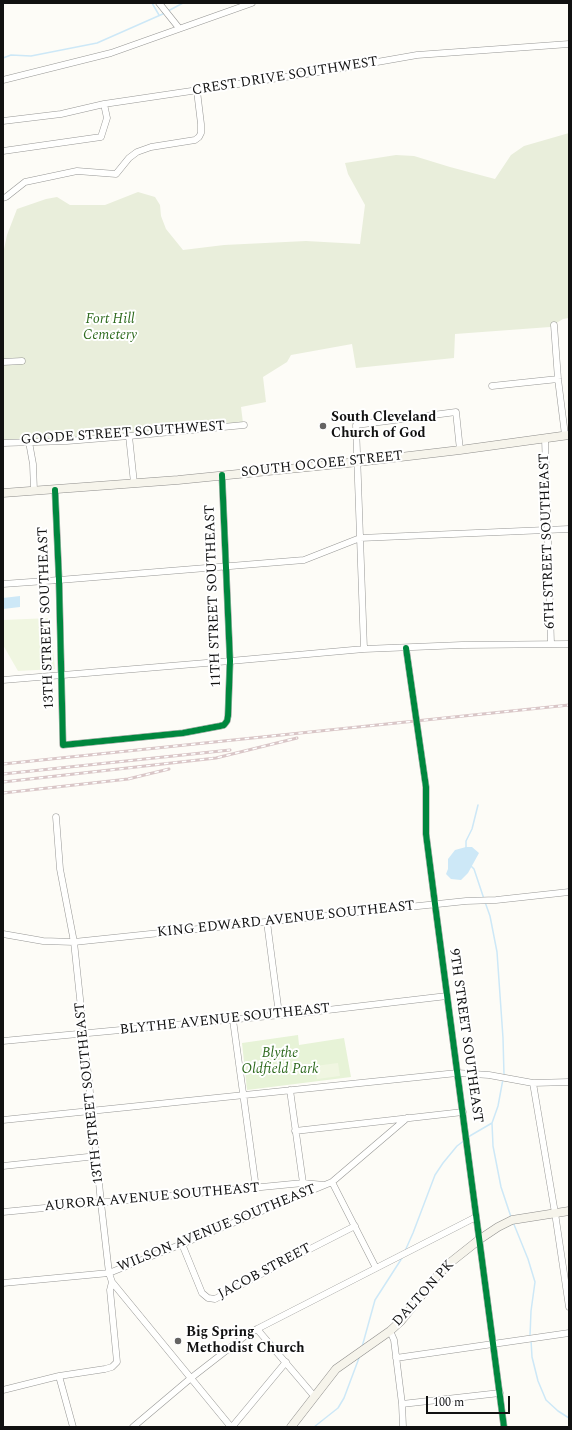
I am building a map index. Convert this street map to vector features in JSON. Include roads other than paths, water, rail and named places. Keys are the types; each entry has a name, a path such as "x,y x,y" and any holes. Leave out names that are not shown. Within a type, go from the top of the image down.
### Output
{"street":[{"path":"159,3 179,28"},
{"path":"3,80 111,53 252,3"},
{"name":"CREST DRIVE SOUTHWEST","path":"3,121 61,114 104,104 326,71 417,55 569,44"},
{"path":"3,198 24,182 77,171 116,174 129,158 137,152 151,147 195,140 201,133 197,91"},
{"path":"3,151 102,137 107,118 104,104"},
{"path":"554,325 558,379 567,435"},
{"path":"3,362 22,361"},
{"path":"492,386 558,379"},
{"path":"364,649 356,425 456,412 460,450"},
{"name":"GOODE STREET SOUTHWEST","path":"3,443 66,441 244,425"},
{"name":"SOUTH OCOEE STREET","path":"3,493 222,476 460,450 567,435"},
{"path":"129,436 134,482"},
{"name":"6TH STREET SOUTHEAST","path":"545,438 551,644"},
{"path":"29,442 33,464 34,491"},
{"name":"11TH STREET SOUTHEAST","path":"63,745 202,730 224,724 228,716 230,662 222,476"},
{"name":"13TH STREET SOUTHEAST","path":"55,490 63,745"},
{"path":"3,584 304,560 360,538 569,529"},
{"path":"3,680 230,662 364,649 462,645 569,644"},
{"name":"9TH STREET SOUTHEAST","path":"406,648 426,787 426,834 504,1427"},
{"name":"13TH STREET SOUTHEAST","path":"56,817 60,869 74,942 101,1202 109,1273 112,1282 110,1290 117,1362 105,1369 59,1376"},
{"name":"KING EDWARD AVENUE SOUTHEAST","path":"3,934 43,941 74,942 435,904 496,900 569,892"},
{"path":"267,922 280,1014"},
{"name":"BLYTHE AVENUE SOUTHEAST","path":"3,1041 233,1020 447,996"},
{"path":"233,1020 242,1095 256,1188"},
{"path":"3,1120 458,1073 488,1075 533,1083 569,1082"},
{"path":"533,1083 567,1285 569,1308"},
{"path":"290,1090 303,1183"},
{"path":"295,1132 463,1112"},
{"name":"WILSON AVENUE SOUTHEAST","path":"3,1284 109,1273 182,1244 332,1182 407,1118"},
{"path":"3,1166 97,1156"},
{"path":"332,1182 376,1268"},
{"name":"AURORA AVENUE SOUTHEAST","path":"3,1212 303,1183 325,1185"},
{"name":"DALTON PK","path":"291,1427 340,1365 390,1331 401,1321 437,1276 451,1262 480,1239 512,1220 569,1211"},
{"path":"133,1427 191,1378 245,1336 476,1217"},
{"name":"JACOB STREET","path":"182,1244 202,1293 208,1298 215,1299 355,1226"},
{"path":"112,1282 231,1427 286,1362"},
{"path":"257,1329 314,1396"},
{"path":"390,1331 394,1340 402,1404 403,1427"},
{"path":"396,1358 569,1333"},
{"path":"3,1390 59,1376 73,1427"},
{"path":"402,1404 500,1393"}],"water":[{"path":"20,596 20,607 3,609 3,598"},
{"path":"472,847 479,853 468,873 461,880 451,879 446,874 448,869 448,859 455,850"}],"waterway":[{"path":"152,3 159,15"},
{"path":"168,11 183,3"},
{"path":"3,58 11,55 31,56 97,43 165,13"},
{"path":"466,848 466,841 472,829 478,805"},
{"path":"471,866 474,869 484,899"},
{"path":"485,902 490,916 497,952 504,1075"},
{"path":"503,1079 498,1106 492,1123 493,1146 501,1187 511,1217"},
{"path":"468,1137 492,1123"},
{"path":"405,1251 435,1175 457,1146 465,1140"},
{"path":"513,1222 528,1259 535,1282 531,1311 530,1336"},
{"path":"362,1347 375,1300 402,1258"},
{"path":"531,1340 532,1357 538,1381 546,1400 558,1411 569,1418"},
{"path":"314,1427 338,1408 344,1398 359,1358"}],"railway":[{"path":"3,764 569,705"},
{"path":"3,782 216,758 297,738"},
{"path":"3,774 230,750"},
{"path":"3,793 128,779 169,769"}],"place":[{"name":"South Cleveland Church of God","path":"323,426"},
{"name":"Big Spring Methodist Church","path":"178,1341"}],"park label":[{"name":"Fort Hill Cemetery","path":"110,328"},
{"name":"Blythe Oldfield Park","path":"280,1062"}]}
